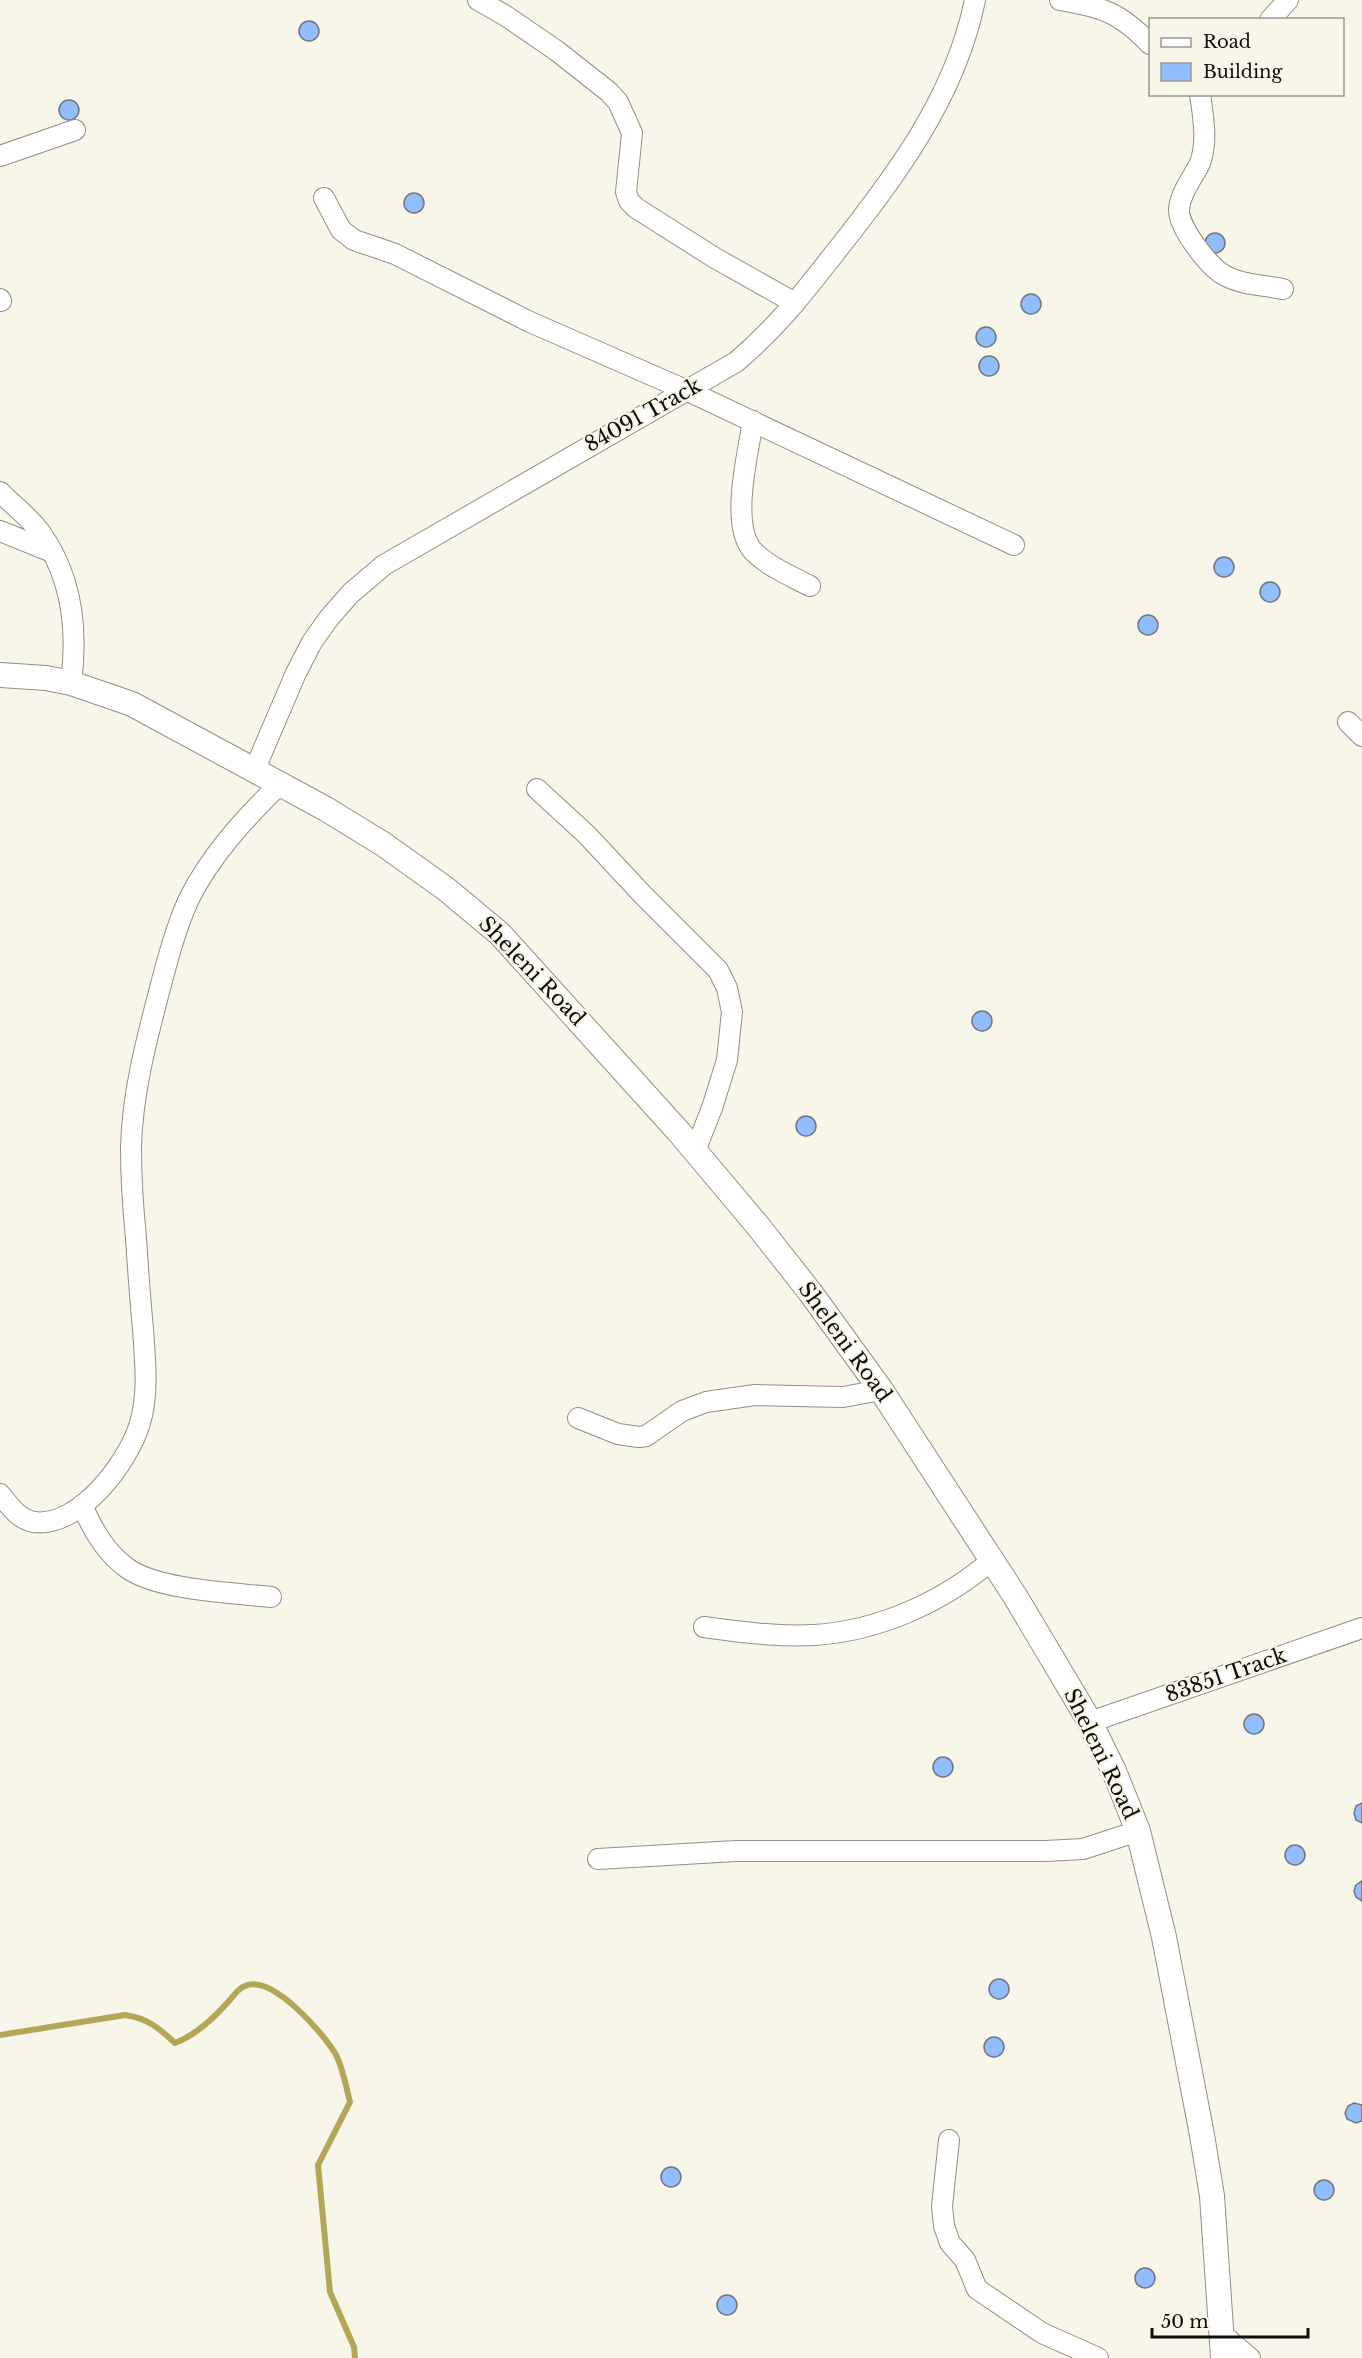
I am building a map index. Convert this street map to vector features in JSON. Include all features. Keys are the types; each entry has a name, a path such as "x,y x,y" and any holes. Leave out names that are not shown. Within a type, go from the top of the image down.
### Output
{"street":[{"path":"478,0 557,51 609,92 618,102 632,133 626,192 629,201 636,208 715,258 795,303"},
{"name":"84091 Track","path":"254,771 296,673 312,642 351,593 384,565 688,391 736,362 762,340 795,303 857,225 920,139 949,82 975,0"},
{"path":"1059,0 1113,13 1131,24 1149,43"},
{"path":"1272,18 1288,0"},
{"path":"1200,96 1204,120 1203,149 1200,162 1182,196 1179,208 1182,224 1196,245 1224,275 1232,279 1282,289"},
{"path":"0,156 75,130"},
{"path":"324,198 341,230 354,240 395,254 530,322 688,391 1014,545"},
{"path":"753,421 741,508 742,531 754,552 771,565 810,586"},
{"path":"0,492 39,530 64,575 74,634 71,683"},
{"path":"0,531 52,552"},
{"name":"Sheleni Road","path":"0,675 46,678 71,683 132,704 326,809 412,864 446,889 501,934 695,1151 810,1292 881,1390 992,1560 1090,1722 1114,1771 1138,1831 1164,1936 1202,2135 1212,2196 1223,2347"},
{"path":"1348,722 1362,736"},
{"path":"0,1494 22,1518 34,1522 53,1520 72,1513 81,1505 118,1468 132,1447 141,1422 145,1401 146,1373 131,1146 136,1092 151,1021 168,956 188,902 213,859 255,808 280,784"},
{"path":"537,789 581,829 718,970 727,988 732,1012 727,1060 695,1151"},
{"path":"578,1418 618,1434 639,1437 646,1436 682,1411 706,1402 755,1395 843,1398 881,1390"},
{"path":"81,1505 94,1534 110,1553 127,1569 142,1577 197,1588 271,1598"},
{"path":"704,1627 743,1632 814,1635 848,1630 913,1610 934,1600 971,1578 992,1560"},
{"name":"83851 Track","path":"1090,1722 1362,1628"},
{"path":"598,1859 736,1851 1046,1851 1083,1849 1138,1831"},
{"path":"949,2140 942,2206 944,2226 950,2243 965,2260 977,2289 1042,2333 1098,2358"},
{"path":"1223,2347 1250,2358"}],"building":[{"path":"305,21 313,21 319,27 319,35 313,41 305,41 299,35 299,27"},
{"path":"65,100 73,100 79,106 79,114 73,120 65,120 59,114 59,106"},
{"path":"410,193 418,193 424,199 424,207 418,213 410,213 404,207 404,199"},
{"path":"1215,233 1222,236 1225,243 1222,250 1215,253 1208,250 1205,243 1208,236"},
{"path":"1027,294 1035,294 1041,300 1041,308 1035,314 1027,314 1021,308 1021,300"},
{"path":"982,327 990,327 996,333 996,341 990,347 982,347 976,341 976,333"},
{"path":"985,356 993,356 999,362 999,370 993,376 985,376 979,370 979,362"},
{"path":"1220,557 1228,557 1234,563 1234,571 1228,577 1220,577 1214,571 1214,563"},
{"path":"1266,582 1274,582 1280,588 1280,596 1274,602 1266,602 1260,596 1260,588"},
{"path":"1144,615 1152,615 1158,621 1158,629 1152,635 1144,635 1138,629 1138,621"},
{"path":"978,1011 986,1011 992,1017 992,1025 986,1031 978,1031 972,1025 972,1017"},
{"path":"802,1116 810,1116 816,1122 816,1130 810,1136 802,1136 796,1130 796,1122"},
{"path":"1250,1714 1258,1714 1264,1720 1264,1728 1258,1734 1250,1734 1244,1728 1244,1720"},
{"path":"939,1757 947,1757 953,1763 953,1771 947,1777 939,1777 933,1771 933,1763"},
{"path":"1362,1803 1362,1823 1356,1820 1354,1813 1356,1806"},
{"path":"1291,1845 1299,1845 1305,1851 1305,1859 1299,1865 1291,1865 1285,1859 1285,1851"},
{"path":"1362,1881 1362,1901 1356,1897 1354,1891 1356,1885"},
{"path":"995,1979 1003,1979 1009,1985 1009,1993 1003,1999 995,1999 989,1993 989,1985"},
{"path":"990,2037 998,2037 1004,2043 1004,2051 998,2057 990,2057 984,2051 984,2043"},
{"path":"1354,2103 1362,2105 1362,2121 1356,2123 1347,2119 1345,2113 1348,2106"},
{"path":"667,2167 675,2167 681,2173 681,2181 675,2187 667,2187 661,2181 661,2173"},
{"path":"1320,2180 1328,2180 1334,2186 1334,2194 1328,2200 1320,2200 1314,2194 1314,2186"},
{"path":"1141,2268 1149,2268 1155,2274 1155,2282 1149,2288 1141,2288 1135,2282 1135,2274"},
{"path":"723,2295 731,2295 737,2301 737,2309 731,2315 723,2315 717,2309 717,2301"}],"waterway":[{"path":"0,2035 125,2015 152,2024 175,2043 204,2026 245,1986 256,1985 269,1988 295,2007 308,2019 335,2053 350,2102 318,2165 330,2292 354,2347 355,2358"}]}
